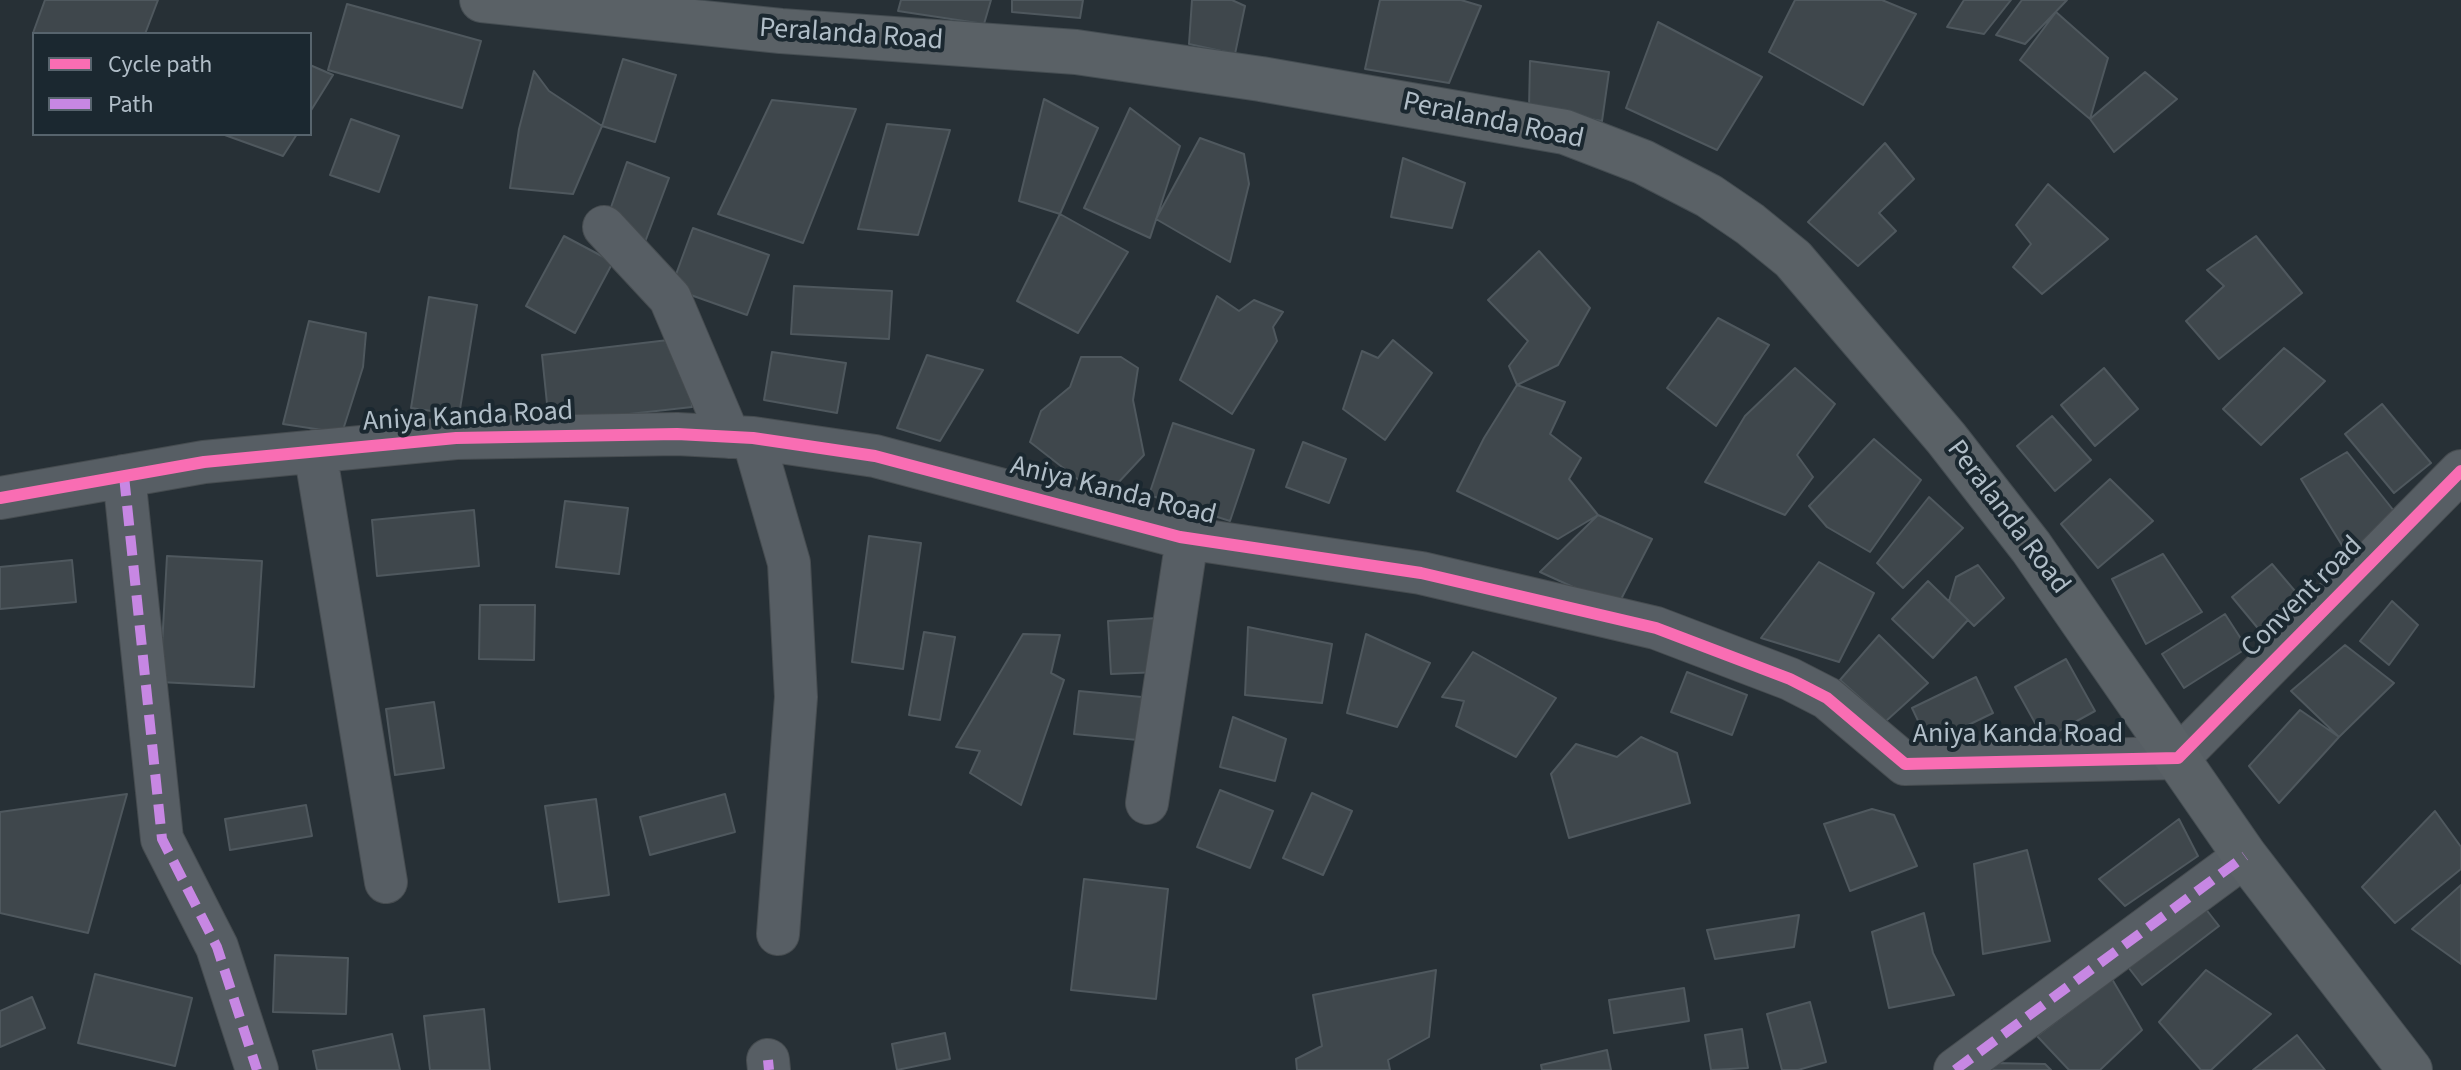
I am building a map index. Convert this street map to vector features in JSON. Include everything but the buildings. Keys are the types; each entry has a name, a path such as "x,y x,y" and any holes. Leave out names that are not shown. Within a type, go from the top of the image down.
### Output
{"main road":[{"name":"Peralanda Road","path":"482,0 781,31 1076,52 1261,79 1565,132 1643,162 1709,196 1793,259 1946,438 2031,547 2245,856 2403,1067"}],"street":[{"path":"604,227 670,298 741,438 789,563 796,697 778,934"},
{"name":"Aniya Kanda Road","path":"0,498 204,462 456,438 677,434 741,438 875,456 1187,539 1421,573 1656,628 1790,679 1827,698 1905,764 2178,758"},
{"path":"315,451 386,882"},
{"name":"Convent road","path":"2178,758 2461,471"},
{"path":"124,476 162,839 217,947 257,1070"},
{"path":"1147,803 1187,539"},
{"path":"1955,1070 2245,856"}],"marked path":[{"path":"124,476 162,839 217,947 257,1070"},
{"path":"1955,1070 2245,856"},
{"path":"768,1060 769,1070"}],"cycle path":[{"path":"0,498 204,462 456,438 677,434 753,438 875,456 1180,537 1421,573 1656,628 1790,679 1827,698 1905,764 2178,758 2461,471"}]}
